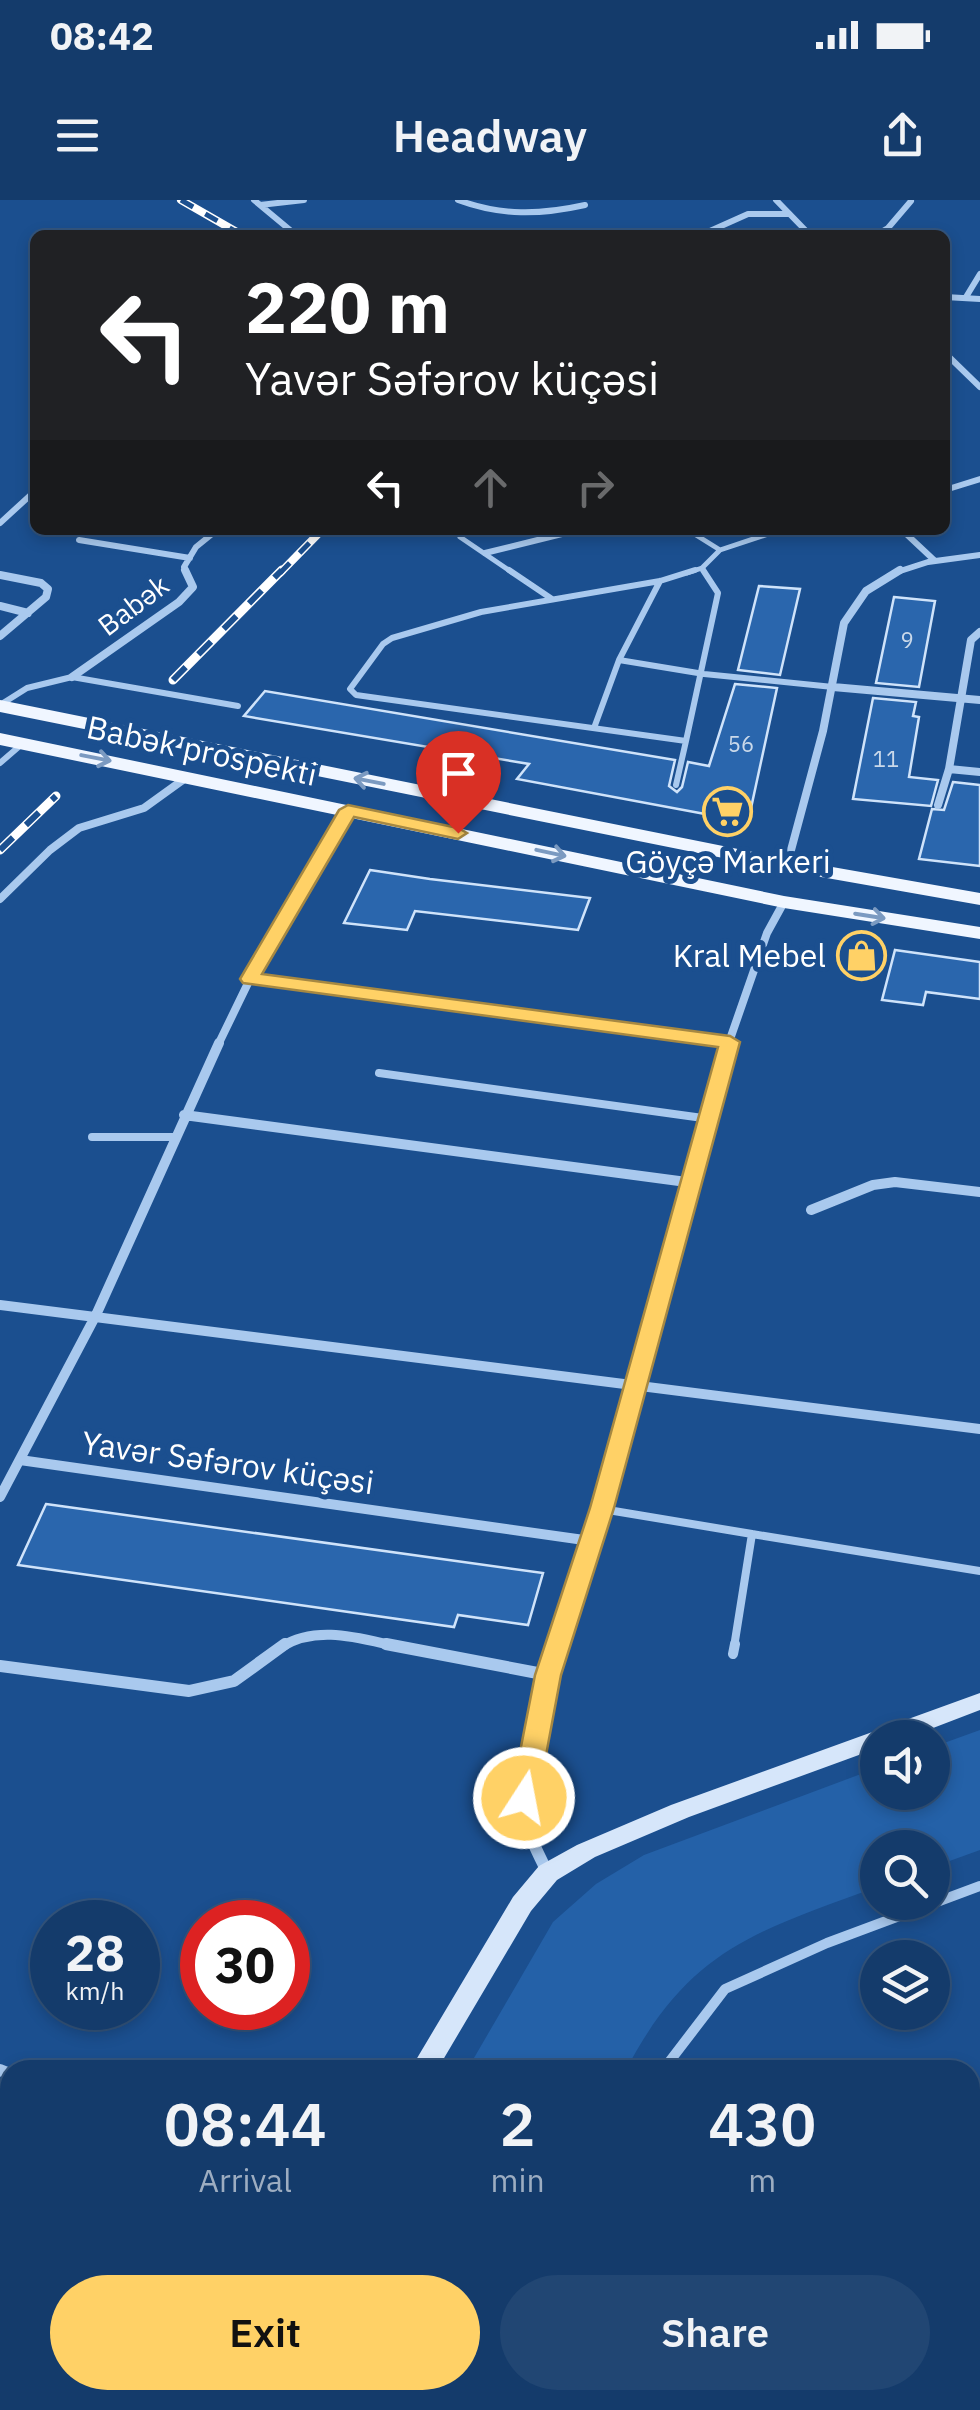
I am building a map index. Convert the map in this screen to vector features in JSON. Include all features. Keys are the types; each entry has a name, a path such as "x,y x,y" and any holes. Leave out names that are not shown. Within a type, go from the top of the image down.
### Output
{"main road":[{"name":"Babək prospekti","path":"0,705 787,866 980,898"},
{"name":"Babək prospekti","path":"0,740 784,902 980,933"}],"street":[{"path":"257,203 304,200"},
{"path":"458,200 497,214 522,215 584,205"},
{"path":"776,200 805,230"},
{"path":"885,230 910,202"},
{"path":"257,203 290,230"},
{"path":"712,230 748,214 788,214"},
{"path":"966,297 980,274"},
{"path":"950,297 980,299"},
{"path":"950,359 980,388"},
{"path":"950,488 980,479"},
{"path":"0,523 30,496"},
{"name":"Babək","path":"72,677 179,602 194,587 184,568 212,535"},
{"path":"485,553 558,535"},
{"path":"907,535 934,560"},
{"name":"Babək","path":"79,540 190,558"},
{"path":"787,866 833,687 842,628 854,604 894,573 934,560 980,555"},
{"path":"0,575 41,583 48,589 46,597 0,636"},
{"path":"0,606 28,613"},
{"path":"938,805 949,769 971,640 980,632"},
{"path":"833,687 980,700"},
{"path":"949,769 980,772"},
{"path":"0,899 50,850 80,828 144,808 187,777"},
{"path":"348,810 250,979 184,1116 694,1183"},
{"path":"548,1873 527,1826 524,1798 548,1675 602,1508 730,1042 767,932 784,902"},
{"path":"250,979 730,1042"},
{"name":"Yavər Səfərov küçəsi","path":"184,1116 96,1315 20,1460 590,1541"},
{"path":"811,1210 873,1184 895,1182 980,1192"},
{"path":"0,1305 980,1429"},
{"path":"0,1497 20,1460"},
{"path":"0,1666 189,1691 217,1690 245,1677 287,1643 307,1635 334,1634 548,1675"},
{"path":"928,1720 980,1701"},
{"path":"429,2060 522,1904 548,1873 586,1851 680,1811 860,1745"}],"lane":[{"path":"696,535 720,550"},
{"path":"686,741 351,692 382,644 392,638 481,612 660,581 702,568 720,550 765,535"},
{"path":"460,537 553,599"},
{"path":"676,785 704,674 718,594 702,568"},
{"path":"594,728 619,660 660,581"},
{"path":"619,660 704,674 833,687"},
{"path":"0,705 27,688 72,677 238,706"},
{"path":"0,763 22,744"},
{"path":"379,1073 710,1120"},
{"path":"92,1137 174,1136"},
{"path":"602,1508 980,1571"},
{"path":"733,1654 752,1534"},
{"path":"671,2060 725,1989 827,1943 980,1886"}],"shaded area":[{"path":"980,1730 980,1850 950,1861 950,1830 860,1830 860,1893 761,1932 701,1971 650,2029 632,2060 473,2060 553,1922 596,1884 644,1855 860,1774 860,1810 950,1810 950,1741"}],"building":[{"path":"759,586 800,589 780,675 738,670"},
{"path":"894,597 935,601 919,687 876,683"},
{"path":"735,684 777,688 748,822 517,779 529,764 244,716 265,691 675,760 669,786 677,792 688,762 709,766"},
{"path":"873,698 916,702 913,716 919,717 909,777 938,780 931,806 853,799"},
{"path":"953,782 980,785 980,866 919,859 932,809 944,810"},
{"path":"370,870 590,898 578,930 415,911 407,930 344,923"},
{"path":"895,950 980,962 980,999 926,992 923,1005 882,1000"},
{"path":"46,1504 543,1573 528,1625 458,1615 454,1627 18,1565"}],"railway":[{"path":"181,200 233,230"},
{"path":"280,573 317,535"},
{"path":"173,680 282,570"},
{"path":"0,850 56,796"}],"place":[{"name":"Göyçə Markeri","path":"728,811"},
{"name":"Kral Mebel","path":"861,955"}],"route":[{"path":"458,833 348,810 250,979 730,1042 602,1508 548,1675 524,1798"}]}
